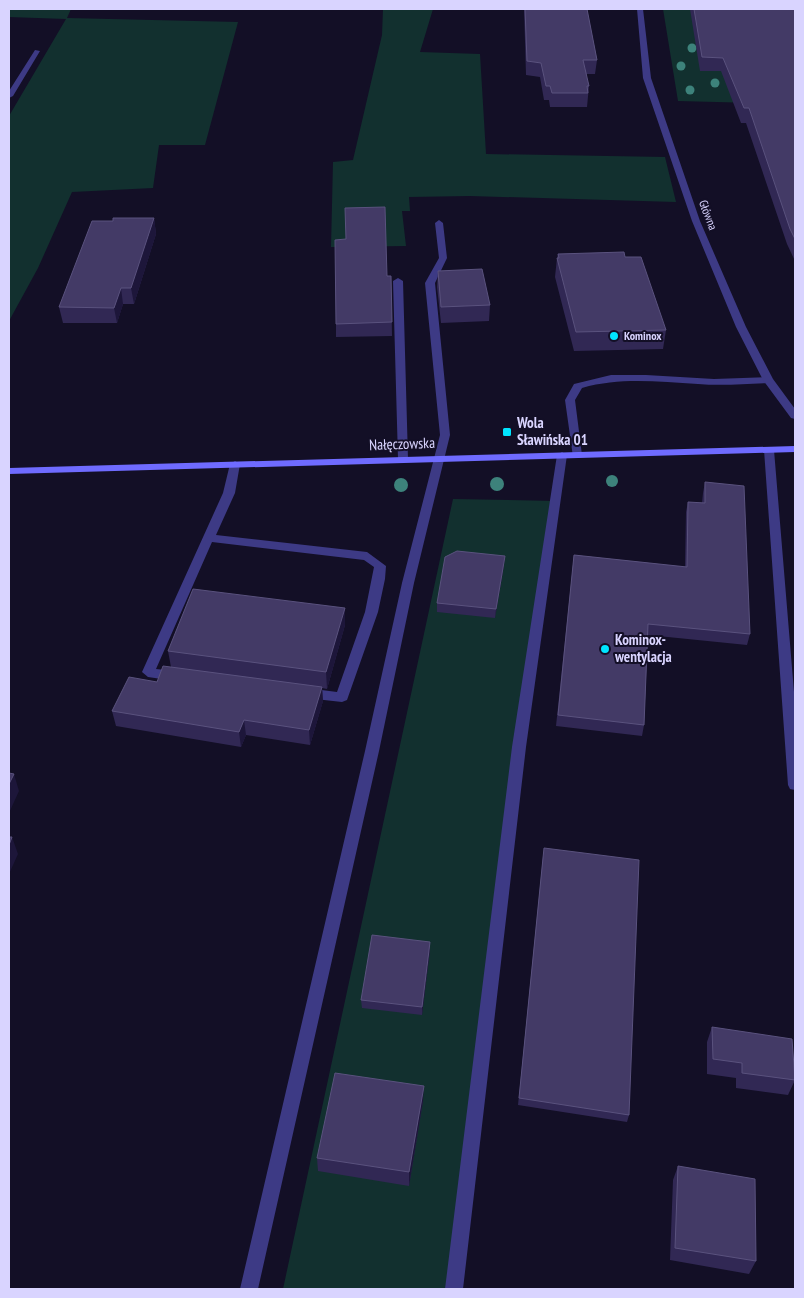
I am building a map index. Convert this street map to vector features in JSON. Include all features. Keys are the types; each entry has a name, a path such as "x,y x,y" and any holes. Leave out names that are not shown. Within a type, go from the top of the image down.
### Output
{"main road":[{"name":"Nałęczowska","path":"9,471 795,449"}],"street":[{"name":"Główna","path":"640,9 644,44 643,60 647,78 687,194 741,327 768,380 795,416"},
{"path":"9,96 37,51"},
{"path":"249,1289 372,751 408,583 445,435 430,283 443,258 439,223"},
{"path":"398,280 403,459"},
{"path":"454,1289 519,747 569,455 570,400 578,386 595,380 619,378 714,382 768,380"},
{"path":"769,450 795,785"},
{"path":"187,677 148,672 229,493 235,464"},
{"path":"207,538 367,556 380,566 380,576 375,597 342,697 294,691"}],"green space":[{"path":"9,9 71,9 67,18 238,22 205,145 159,145 153,188 72,192 38,268 9,321 9,116 66,19 9,17"},
{"path":"383,9 433,9 420,52 480,54 486,154 665,157 676,202 470,196 409,197 410,211 402,211 406,246 331,247 333,162 353,160 382,35"},
{"path":"663,9 795,14 795,104 678,101"},
{"path":"453,499 555,501 458,1289 283,1289"}],"building":[{"path":"525,9 587,9 597,60 583,60 589,86 587,86 588,93 552,93 550,86 546,86 541,63 527,61"},
{"path":"694,9 795,9 795,239 749,108 744,108 723,58 702,57"},
{"path":"385,207 387,276 391,276 392,322 336,324 335,240 346,239 345,208"},
{"path":"113,218 154,218 131,288 121,288 114,308 59,307 92,221 113,221"},
{"path":"624,252 625,257 641,257 666,330 576,332 557,258 559,258 558,254"},
{"path":"482,269 490,305 441,307 438,271"},
{"path":"705,482 744,486 750,634 648,624 644,725 558,715 574,555 687,567 688,502 705,503"},
{"path":"457,551 505,556 496,609 437,603 445,557"},
{"path":"193,589 345,608 326,672 168,651"},
{"path":"163,666 322,687 309,730 244,720 239,732 112,711 129,677 157,682"},
{"path":"9,773 14,774 9,784"},
{"path":"544,848 639,860 629,1115 519,1098"},
{"path":"372,935 430,942 422,1007 361,1000"},
{"path":"712,1027 792,1039 795,1080 742,1073 742,1063 713,1059"},
{"path":"335,1073 424,1086 409,1172 317,1158"},
{"path":"678,1166 755,1179 756,1261 675,1248"}],"place":[{"name":"Kominox","path":"614,336"},
{"name":"Wola Sławińska 01","path":"507,432"},
{"name":"Kominox- wentylacja","path":"605,649"}]}
